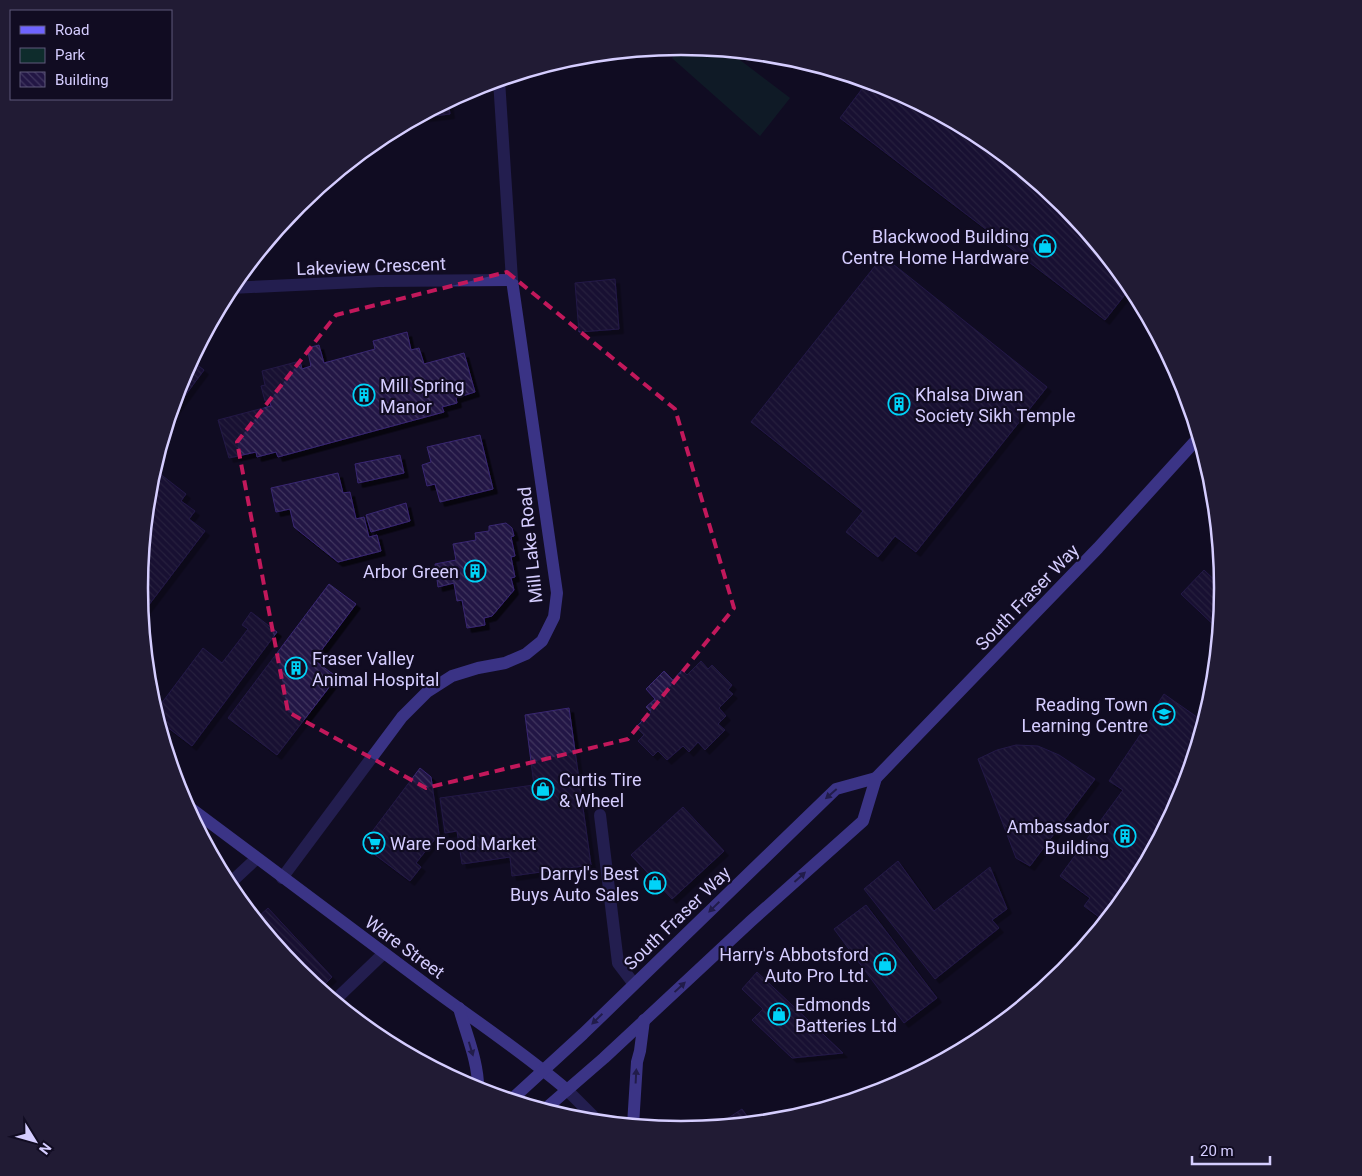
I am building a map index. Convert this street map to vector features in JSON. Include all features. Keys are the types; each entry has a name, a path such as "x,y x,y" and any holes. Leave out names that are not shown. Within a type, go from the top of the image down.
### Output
{"main road":[{"name":"South Fraser Way","path":"550,1105 604,1058 863,821 876,778 1098,548 1194,443"},
{"name":"South Fraser Way","path":"516,1095 836,789 876,778"},
{"name":"Ware Street","path":"199,815 458,1008 507,1041 567,1090"},
{"path":"458,1008 476,1064 479,1081"},
{"path":"633,1119 636,1062 640,1051 644,1020"}],"street":[{"name":"Mill Lake Road","path":"282,878 402,717 427,692 452,676 504,663 526,654 542,641 554,617 557,592 512,280 499,87"},
{"name":"Lakeview Crescent","path":"241,287 379,281 512,280"},
{"path":"600,815 618,963 634,984"},
{"path":"235,879 256,859"},
{"path":"339,996 384,953"},
{"name":"Ware Street","path":"567,1090 591,1113"}],"highlighted area":[{"path":"507,272 675,409 734,608 628,739 426,788 288,712 237,442 336,315"}],"green space":[{"path":"674,55 681,55 738,59 790,98 760,136 672,58"}],"building":[{"path":"863,87 917,110 948,126 1005,165 1058,211 1104,264 1125,294 1105,320 840,118"},
{"path":"449,108 450,114 433,116"},
{"name":"Khalsa Diwan Society Sikh Temple","path":"883,256 1047,387 916,552 895,536 878,557 846,532 863,511 751,422"},
{"path":"615,279 619,329 579,332 575,283"},
{"name":"Mill Spring Manor","path":"407,332 411,350 419,348 424,364 464,353 475,392 456,398 457,403 442,407 444,412 278,457 276,452 257,457 256,452 229,458 218,420 271,406 269,400 265,401 261,386 265,385 262,371 300,361 302,369 311,366 307,348 319,345 324,363 375,349 373,341"},
{"path":"197,365 204,370 184,397"},
{"path":"480,435 493,489 440,502 435,484 427,486 422,465 431,462 427,447"},
{"path":"400,455 404,473 358,483 355,464"},
{"path":"338,473 343,493 350,492 356,519 364,517 369,537 377,535 381,551 338,562 294,527 290,509 276,512 271,488"},
{"path":"160,474 186,494 181,501 195,511 189,519 205,531 148,605 149,553"},
{"path":"406,503 410,521 371,532 366,515"},
{"name":"Arbor Green","path":"506,523 512,528 514,536 511,537 515,556 511,557 515,577 511,578 514,590 492,616 484,618 485,625 467,628 462,600 457,601 454,583 438,587 435,564 456,560 453,544 476,540 475,533 489,531 489,526"},
{"path":"1204,570 1214,579 1213,624 1181,594"},
{"name":"Fraser Valley Animal Hospital","path":"329,584 356,604 314,660 337,677 277,755 228,718"},
{"path":"251,612 277,632 192,746 166,726 161,704 203,648 222,663 248,629 242,625"},
{"path":"701,661 708,669 712,665 732,685 728,690 733,694 719,708 726,716 718,724 725,730 705,750 698,742 689,752 683,746 667,760 658,751 653,756 638,741 644,735 636,727 651,712 646,707 655,699 646,689 664,671 673,680 682,670 687,675"},
{"name":"Ambassador Building","path":"1164,694 1198,718 1196,726 1186,759 1159,824 1143,855 1100,917 1084,906 1090,898 1060,876 1123,790 1109,781 1161,704 1158,703"},
{"name":"Curtis Tire & Wheel","path":"569,708 591,865 512,876 510,857 462,864 457,831 445,833 440,798 534,785 525,715"},
{"name":"Ambassador Building","path":"1016,745 1038,746 1059,755 1095,779 1030,866 1016,858 978,759 997,750"},
{"path":"420,768 431,777 439,834 416,863 421,867 410,881 362,845"},
{"path":"683,807 724,851 672,899 631,855"},
{"path":"898,861 934,911 990,867 1007,909 992,920 999,928 935,979 864,889"},
{"name":"Harry's Abbotsford Auto Pro Ltd.","path":"866,905 937,998 904,1023 834,929"},
{"path":"268,908 332,977 325,984 304,965 260,915"},
{"name":"Edmonds Batteries Ltd","path":"757,972 843,1053 792,1058 752,1020 763,1009 742,989"},
{"path":"742,1109 747,1116 727,1119"}],"place":[{"name":"Blackwood Building Centre Home Hardware","path":"1045,246"},
{"name":"Mill Spring Manor","path":"364,395"},
{"name":"Khalsa Diwan Society Sikh Temple","path":"899,404"},
{"name":"Arbor Green","path":"475,571"},
{"name":"Fraser Valley Animal Hospital","path":"296,668"},
{"name":"Reading Town Learning Centre","path":"1164,714"},
{"name":"Curtis Tire & Wheel","path":"543,789"},
{"name":"Ambassador Building","path":"1125,836"},
{"name":"Ware Food Market","path":"374,843"},
{"name":"Darryl's Best Buys Auto Sales","path":"655,883"},
{"name":"Harry's Abbotsford Auto Pro Ltd.","path":"885,964"},
{"name":"Edmonds Batteries Ltd","path":"779,1014"}]}
